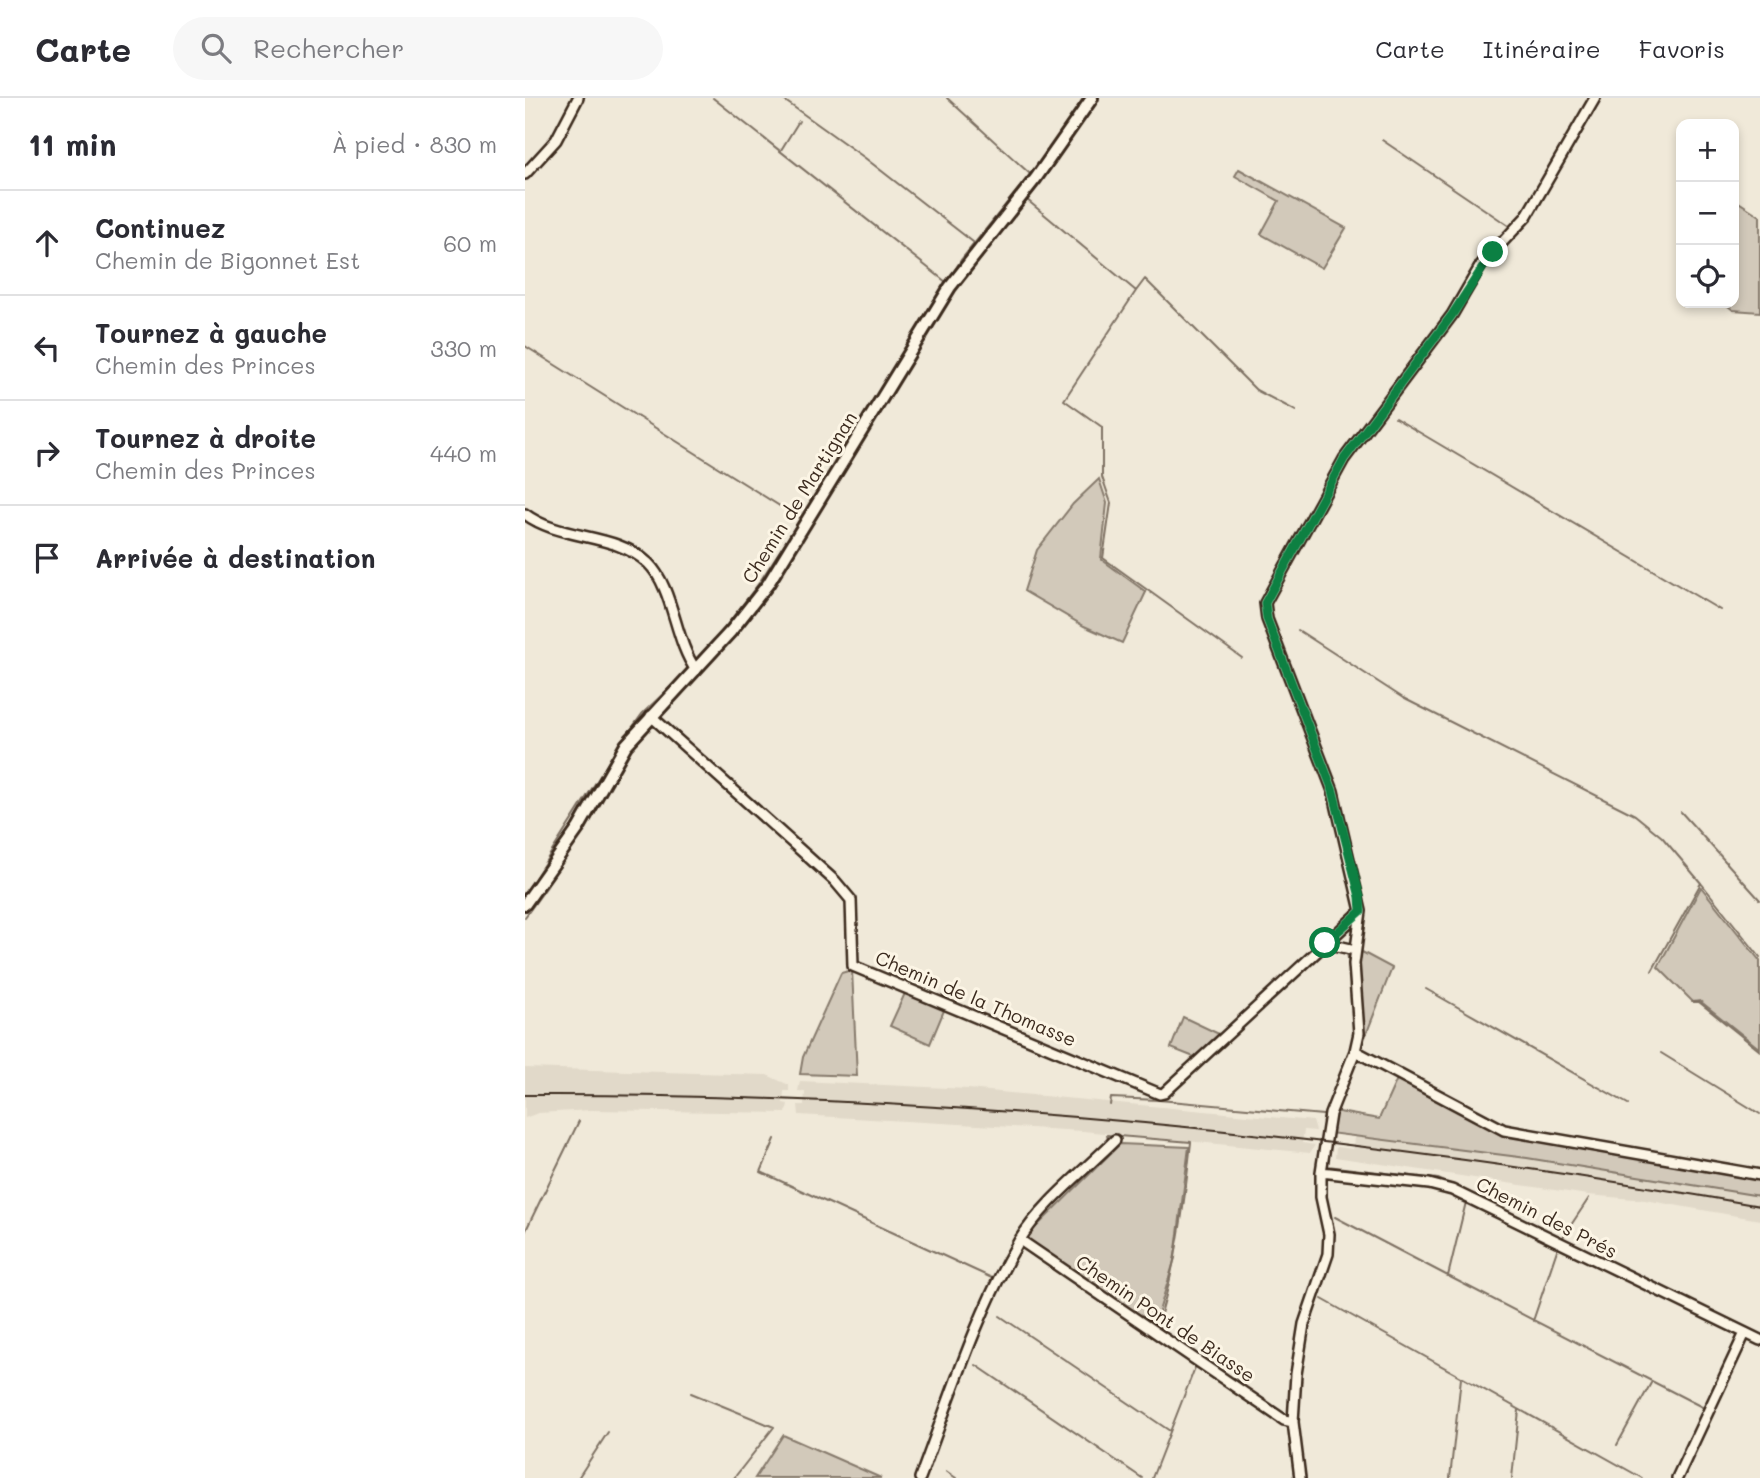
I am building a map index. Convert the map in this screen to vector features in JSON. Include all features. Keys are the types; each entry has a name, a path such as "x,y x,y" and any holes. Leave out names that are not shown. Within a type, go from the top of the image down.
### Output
{"main road":[{"name":"Chemin de Martignan","path":"525,904 578,829 627,745 696,670 768,584 950,287 1036,178 1092,98"}],"street":[{"path":"525,174 556,140 578,98"},
{"path":"1300,1478 1293,1423 1301,1336 1330,1244 1321,1197 1321,1172 1330,1114 1355,1051 1359,1033 1355,950 1361,911 1333,791 1267,619 1265,603 1344,459 1452,315 1481,265 1526,217 1595,98"},
{"path":"525,514 557,532 617,546 649,564 663,587 674,625 696,670"},
{"name":"Chemin de la Thomasse","path":"651,716 835,881 851,900 853,966 1160,1094 1325,943"},
{"path":"1325,943 1361,911"},
{"path":"1325,943 1355,950"},
{"path":"1355,1051 1504,1130 1760,1175"},
{"path":"920,1478 977,1330 1020,1240 1035,1220 1115,1140"},
{"name":"Chemin des Prés","path":"1321,1172 1429,1184 1452,1190 1760,1340"},
{"name":"Chemin Pont de Biasse","path":"1020,1240 1284,1420 1293,1423"},
{"path":"1677,1478 1745,1333"}],"shaded area":[{"path":"1239,169 1346,228 1322,268 1261,234 1279,201 1235,176"},
{"path":"1739,202 1760,216 1760,312 1730,308 1739,308"},
{"path":"1099,479 1107,503 1101,559 1146,592 1122,643 1084,626 1024,591 1037,550 1073,504"},
{"path":"1701,887 1760,961 1760,1049 1700,1001 1693,1002 1658,967"},
{"path":"1362,952 1392,968 1364,1040 1358,953"},
{"path":"852,970 857,1076 800,1074 803,1057 841,973"},
{"path":"906,991 945,1008 930,1044 890,1026"},
{"path":"1183,1017 1219,1034 1194,1057 1171,1048"},
{"path":"525,1068 767,1075 789,1085 789,1091 784,1091 783,1103 788,1104 786,1113 591,1110 538,1113 525,1118"},
{"path":"1397,1079 1493,1129 1760,1178 1760,1196 1527,1158 1329,1133 1333,1111 1379,1119"},
{"path":"800,1081 968,1089 1313,1121 1316,1131 1304,1130 1302,1143 1315,1145 1310,1153 1083,1131 799,1115 798,1105 804,1105 805,1092 798,1091"},
{"path":"1340,1125 1760,1189 1760,1220 1645,1200 1588,1195 1335,1157 1336,1147 1353,1149 1354,1136 1338,1134"},
{"path":"1120,1144 1189,1147 1175,1258 1154,1328 1024,1239"},
{"path":"783,1435 881,1478 755,1478"}],"waterway":[{"path":"713,98 946,282"},
{"path":"781,98 865,158 973,242"},
{"path":"947,98 1029,173"},
{"path":"802,517 961,260 1036,167 1084,98"},
{"path":"781,150 799,121"},
{"path":"1382,140 1512,228"},
{"path":"1026,199 1136,291 1145,279 1256,390 1296,411"},
{"path":"1136,291 1064,400 1102,427 1102,477 1111,503 1103,558 1242,658"},
{"path":"525,346 802,520"},
{"path":"1395,418 1720,610"},
{"path":"713,643 759,583 799,521"},
{"path":"1298,630 1403,698 1635,815 1662,837 1701,883 1652,971"},
{"path":"696,661 707,650"},
{"path":"613,754 642,714 689,669"},
{"path":"535,878 610,760"},
{"path":"1681,812 1760,900"},
{"path":"1701,883 1760,957"},
{"path":"525,892 531,884"},
{"path":"525,917 548,885"},
{"path":"1347,953 1350,969"},
{"path":"1426,989 1628,1104"},
{"path":"1692,1002 1699,1002 1760,1051"},
{"path":"1323,1228 1318,1203 1318,1156 1328,1111 1353,1043 1354,1027"},
{"path":"1661,1053 1760,1114"},
{"path":"1110,1105 1111,1098 1159,1100 1323,1115"},
{"path":"525,1232 579,1121"},
{"path":"1108,1140 1107,1135 1191,1142 1178,1237 1156,1330"},
{"path":"775,1139 761,1172 994,1279"},
{"path":"1327,1166 1438,1179 1456,1187"},
{"path":"1561,1240 1589,1198"},
{"path":"1466,1202 1448,1276 1702,1407"},
{"path":"1335,1217 1448,1276"},
{"path":"1533,1321 1558,1247"},
{"path":"1322,1299 1642,1478"},
{"path":"948,1415 988,1313"},
{"path":"1000,1316 1170,1431"},
{"path":"1295,1353 1300,1324"},
{"path":"976,1365 1142,1478"},
{"path":"1152,1478 1196,1365"},
{"path":"1450,1478 1461,1378"},
{"path":"1617,1445 1651,1383"},
{"path":"691,1393 774,1427 734,1478"},
{"path":"1512,1478 1519,1410"},
{"path":"578,1478 608,1432"},
{"path":"946,1471 956,1478"}],"railway":[{"path":"525,1095 680,1096 835,1102 1145,1123 1454,1158 1760,1206"}],"route":[{"path":"1325,943 1361,911 1360,897 1333,791 1267,619 1265,603 1344,459 1452,315 1481,265 1493,252"}]}
